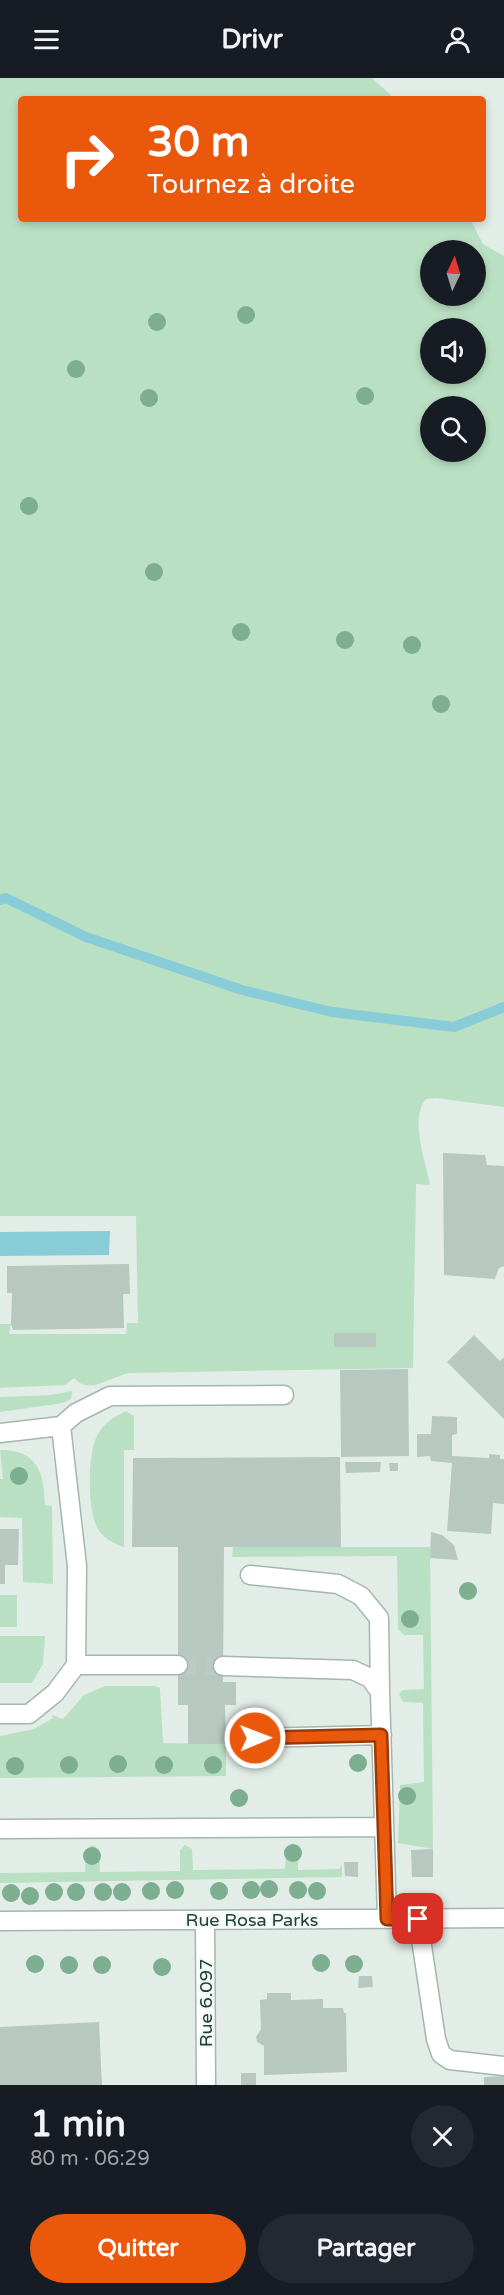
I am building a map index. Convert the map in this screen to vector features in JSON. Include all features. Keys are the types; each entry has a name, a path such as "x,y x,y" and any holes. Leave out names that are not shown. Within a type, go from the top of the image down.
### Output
{"street":[{"path":"0,1433 61,1426 76,1413 110,1396 284,1395"},
{"path":"0,1714 29,1714 55,1693 76,1665 77,1566 61,1426"},
{"path":"250,1575 338,1584 361,1596 379,1618 387,1919"},
{"path":"76,1665 178,1665"},
{"path":"224,1666 353,1670 370,1678 380,1692"},
{"path":"255,1738 381,1735"},
{"path":"0,1829 384,1827"},
{"name":"Rue Rosa Parks","path":"0,1921 504,1918"},
{"path":"418,1919 436,2039 441,2054 450,2060 504,2066"},
{"name":"Rue 6.097","path":"205,1920 206,2085"}],"green space":[{"path":"0,78 372,78 392,96 18,96 18,222 472,222 481,240 420,240 420,306 486,306 486,246 504,256 504,1107 436,1098 426,1099 421,1108 420,1141 430,1185 416,1184 413,1368 130,1373 93,1385 80,1383 74,1378 65,1385 0,1388 0,1324 11,1324 9,1334 126,1334 127,1323 138,1323 136,1216 0,1216"},
{"path":"72,1391 71,1399 63,1403 0,1412 0,1397 51,1395"},
{"path":"126,1411 134,1416 134,1450 124,1450 124,1547 103,1535 94,1520 90,1496 90,1467 94,1442 103,1426"},
{"path":"0,1450 23,1454 31,1459 40,1474 45,1505 52,1506 53,1584 23,1582 22,1518 0,1517 0,1479 3,1479"},
{"path":"233,1547 430,1547 433,1849 398,1843 400,1785 424,1782 423,1703 403,1702 399,1694 403,1690 424,1689 423,1635 404,1635 398,1629 397,1556 232,1557"},
{"path":"0,1595 17,1595 17,1627 0,1627"},
{"path":"0,1636 45,1636 43,1664 32,1683 0,1683"},
{"path":"105,1686 155,1686 160,1688 163,1743 226,1744 226,1776 0,1778 0,1736 34,1729 53,1718 52,1715 63,1719 84,1695"},
{"path":"293,1843 298,1848 298,1870 339,1869 342,1865 342,1877 0,1883 0,1873 85,1872 86,1850 92,1845 99,1849 100,1872 180,1871 180,1850 185,1845 192,1849 193,1870 285,1869 286,1848"}],"water":[{"path":"110,1231 109,1255 0,1256 0,1232"}],"building":[{"path":"443,1153 485,1155 487,1165 504,1166 504,1266 499,1268 495,1279 444,1275"},
{"path":"129,1264 130,1294 123,1294 124,1328 13,1330 11,1324 12,1293 7,1293 7,1266"},
{"path":"334,1333 376,1333 376,1347 334,1347"},
{"path":"474,1335 500,1361 504,1357 504,1419 447,1362"},
{"path":"408,1369 409,1456 341,1457 340,1370"},
{"path":"432,1416 457,1417 457,1434 452,1435 452,1456 489,1458 489,1454 500,1455 500,1459 504,1459 504,1504 493,1503 491,1534 447,1531 452,1463 431,1461 430,1456 417,1457 417,1434 431,1434"},
{"path":"340,1457 341,1547 224,1547 223,1682 236,1682 236,1705 225,1705 226,1744 188,1744 188,1705 178,1705 178,1547 132,1547 133,1458"},
{"path":"345,1462 381,1462 380,1472 346,1473"},
{"path":"389,1463 398,1463 398,1471 390,1471"},
{"path":"0,1529 19,1529 18,1565 5,1565 5,1584 0,1584"},
{"path":"431,1532 442,1535 454,1545 458,1560 430,1558"},
{"path":"433,1849 433,1877 412,1877 411,1850"},
{"path":"344,1862 358,1862 358,1877 345,1876"},
{"path":"359,1976 372,1976 373,1987 358,1988"},
{"path":"267,1993 291,1993 291,2000 323,1999 323,2008 343,2008 346,2013 347,2072 264,2075 264,2046 257,2042 256,2037 261,2029 260,2000 267,1999"},
{"path":"99,2022 102,2085 0,2085 0,2027"},
{"path":"241,2073 256,2073 256,2085 241,2085"},
{"path":"504,2076 504,2085 484,2085 484,2077"}],"waterway":[{"path":"0,900 6,898 86,937 242,990 332,1012 454,1027 504,1007"}],"tunnel":[{"path":"178,1665 223,1666"}],"route":[{"path":"255,1738 381,1735 387,1919 418,1919"}]}
